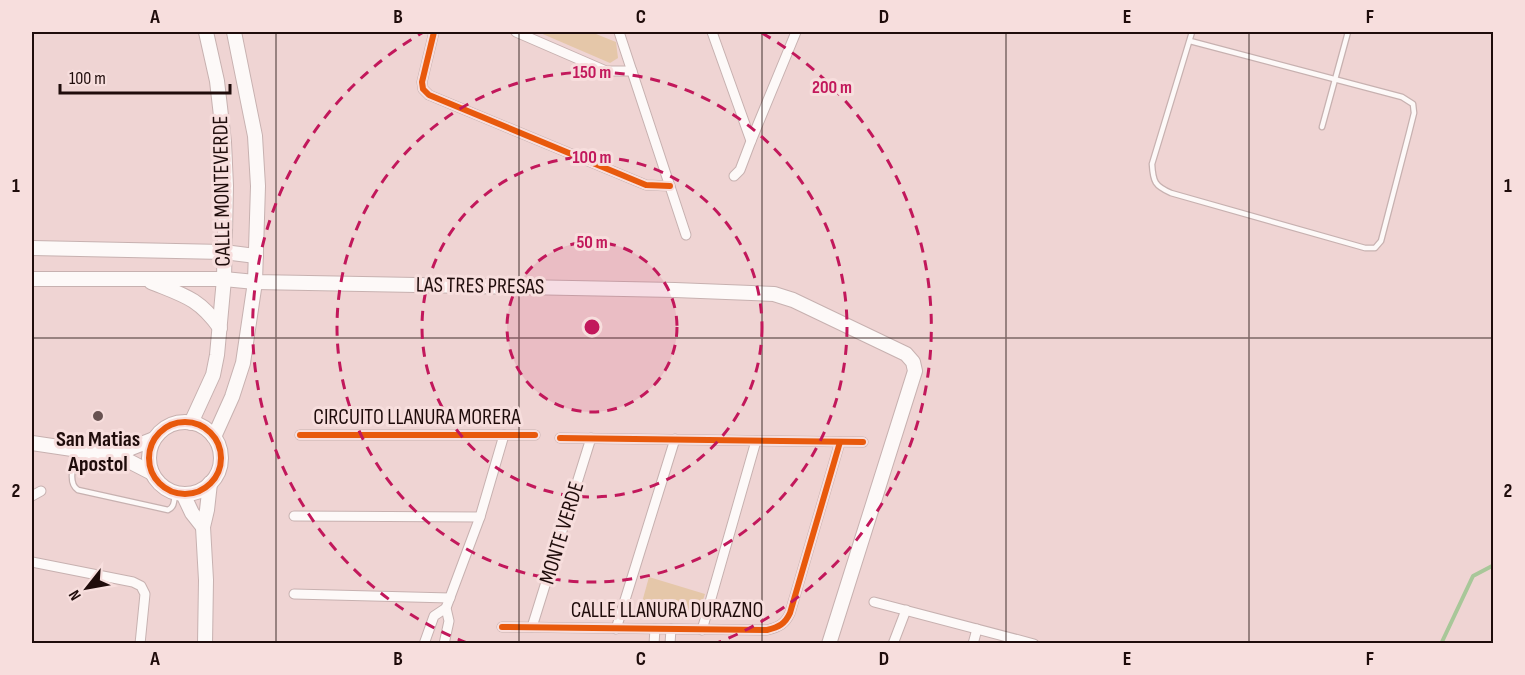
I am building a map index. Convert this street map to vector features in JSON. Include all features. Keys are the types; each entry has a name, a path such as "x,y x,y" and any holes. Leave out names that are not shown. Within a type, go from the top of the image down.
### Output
{"main road":[{"name":"CALLE MONTEVERDE","path":"191,423 213,375 224,279 226,186 224,142 217,81 206,32"},
{"name":"CALLE MONTEVERDE","path":"214,437 232,397 243,363 255,282 258,186 255,136 234,32"},
{"path":"32,248 224,252 256,256"},
{"name":"LAS TRES PRESAS","path":"32,279 224,279 255,282 675,290 774,294 793,300 906,354 913,362 915,371 829,644"},
{"path":"144,279 199,303 212,316 219,328"},
{"path":"208,387 232,397"},
{"path":"180,422 191,423 207,430 214,437 220,456 216,476 210,483 193,493 179,493 165,488 158,482 149,462 154,439 161,431 180,422"},
{"path":"119,456 131,448 154,439"},
{"path":"32,442 119,456 152,473"},
{"path":"205,644 206,580 202,527 207,510 210,483"},
{"path":"179,493 202,527"}],"street":[{"path":"434,32 422,81 423,90 429,95 646,185 670,186"},
{"path":"516,32 606,71 632,71"},
{"path":"619,32 686,235"},
{"path":"712,32 751,141"},
{"path":"734,176 740,170 796,32"},
{"name":"CIRCUITO LLANURA MORERA","path":"300,435 535,435"},
{"name":"CIRCUITO LLANURA MORERA","path":"424,644 434,616 446,608 450,598 480,517 504,435"},
{"path":"560,438 862,442"},
{"name":"MONTE VERDE","path":"532,627 591,438"},
{"path":"616,629 675,439"},
{"path":"702,630 756,441"},
{"name":"CALLE LLANURA DURAZNO","path":"502,627 767,630 783,625 790,613 840,442"},
{"path":"32,496 41,491"},
{"path":"294,516 480,517"},
{"path":"32,562 133,582 141,586 145,594 140,644"},
{"path":"294,594 450,598"},
{"path":"874,602 1034,644"},
{"name":"CIRCUITO LLANURA MORERA","path":"444,644 449,621 446,608"},
{"path":"893,644 906,610"},
{"path":"654,644 655,629"},
{"path":"670,644 671,629"},
{"path":"973,644 977,629"}],"lane":[{"path":"1190,41 1402,97 1413,104 1414,110 1409,133 1381,241 1375,248 1334,240 1171,193 1161,189 1154,181 1152,165 1192,32"},
{"path":"1322,127 1348,32"},
{"path":"77,450 72,482 74,488 78,490 168,510 172,509 179,493"}],"shaded area":[{"path":"538,32 591,32 616,42 618,58 610,63"},
{"path":"649,577 705,594 699,612 693,616 644,617 639,613"}],"waterway":[{"path":"1441,644 1473,576 1494,565"}],"cycle path":[{"path":"434,32 422,82 423,89 429,95 646,185 670,186"},
{"path":"185,422 205,428 215,438 221,458 215,478 205,488 185,494 165,488 155,478 149,458 155,438 165,428 185,422"},
{"path":"300,435 535,435"},
{"path":"560,438 863,442"},
{"path":"502,627 767,630 778,626 786,620 790,613 840,442"}],"place":[{"name":"San Matias Apostol","path":"98,416"}]}
